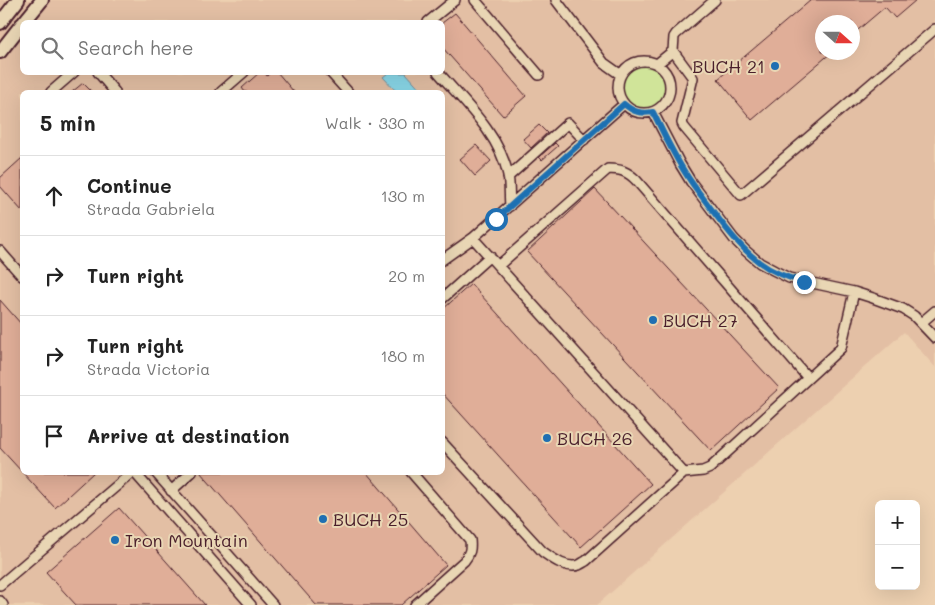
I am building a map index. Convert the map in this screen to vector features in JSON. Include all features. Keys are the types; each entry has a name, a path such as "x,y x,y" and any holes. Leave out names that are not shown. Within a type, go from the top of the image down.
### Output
{"highway":[{"path":"0,11 9,0"},
{"path":"0,23 18,0"},
{"path":"25,20 42,0"},
{"path":"0,52 20,27"}],"street":[{"path":"430,20 455,0"},
{"path":"475,0 539,75"},
{"path":"556,0 604,63 621,75"},
{"path":"715,0 674,37 673,51 693,78 682,123 741,195 935,29"},
{"path":"657,64 673,51"},
{"path":"644,61 657,64 668,77 670,85 666,101 653,112 637,112 630,109 620,99 618,87 621,75 625,69 637,62 644,61"},
{"path":"53,90 71,75"},
{"path":"101,75 113,90"},
{"path":"223,90 241,75"},
{"path":"333,75 346,90"},
{"path":"441,75 494,140 502,156 508,177 510,206"},
{"path":"445,258 474,238 624,104"},
{"path":"653,112 691,182 729,232 760,263 789,278 854,292 903,309 914,316 935,338"},
{"path":"508,177 568,123 584,140"},
{"path":"498,266 608,169 619,169 628,173 636,180 808,378"},
{"path":"474,238 684,473"},
{"path":"0,251 20,274"},
{"path":"445,296 490,256"},
{"path":"445,445 543,552 559,563 569,566 579,565 586,561 684,473 703,471 710,468 841,348 854,292"},
{"path":"921,323 935,311"},
{"path":"0,585 129,475"},
{"path":"136,475 252,605"},
{"path":"158,475 273,605"},
{"path":"171,491 189,475"},
{"path":"414,475 470,540 471,547 470,554 464,561 415,605"}],"shaded area":[{"path":"0,0 935,0 935,367 904,332 597,605 0,605"}],"green space":[{"path":"644,61 658,65 666,73 670,87 666,101 658,109 644,113 630,109 622,101 618,87 622,73 630,65"}],"water":[{"path":"386,75 408,75 421,90 395,90 383,77"}],"building":[{"name":"BUCH 21","path":"811,0 916,0 895,18 885,7 860,28 860,15 815,15 815,60 823,60 752,120 718,79"},
{"path":"455,13 526,96 503,116 445,50 445,21"},
{"path":"257,75 280,75 292,90 244,90 242,88"},
{"path":"83,83 90,90 74,90"},
{"path":"539,125 547,133 531,148 523,139"},
{"path":"555,143 558,146 542,160 539,157"},
{"path":"476,145 491,161 475,176 460,159"},
{"path":"20,160 20,209 0,186 0,178"},
{"name":"BUCH 27","path":"595,189 779,388 711,451 527,252"},
{"name":"BUCH 26","path":"471,284 651,484 581,547 445,396 445,307"},
{"path":"0,300 20,323 20,470 0,448"},
{"path":"25,475 91,475 55,508"},
{"name":"BUCH 25","path":"203,475 369,475 446,565 401,605 316,605"},
{"name":"Iron Mountain","path":"119,508 205,605 76,605 46,572"}],"place":[{"name":"BUCH 21","path":"775,66"},
{"name":"BUCH 27","path":"653,320"},
{"name":"BUCH 26","path":"547,438"},
{"name":"BUCH 25","path":"323,519"},
{"name":"Iron Mountain","path":"115,540"}],"route":[{"path":"496,219 624,104 637,112 653,112 691,182 734,239 746,251 760,263 789,278 804,282"}]}
